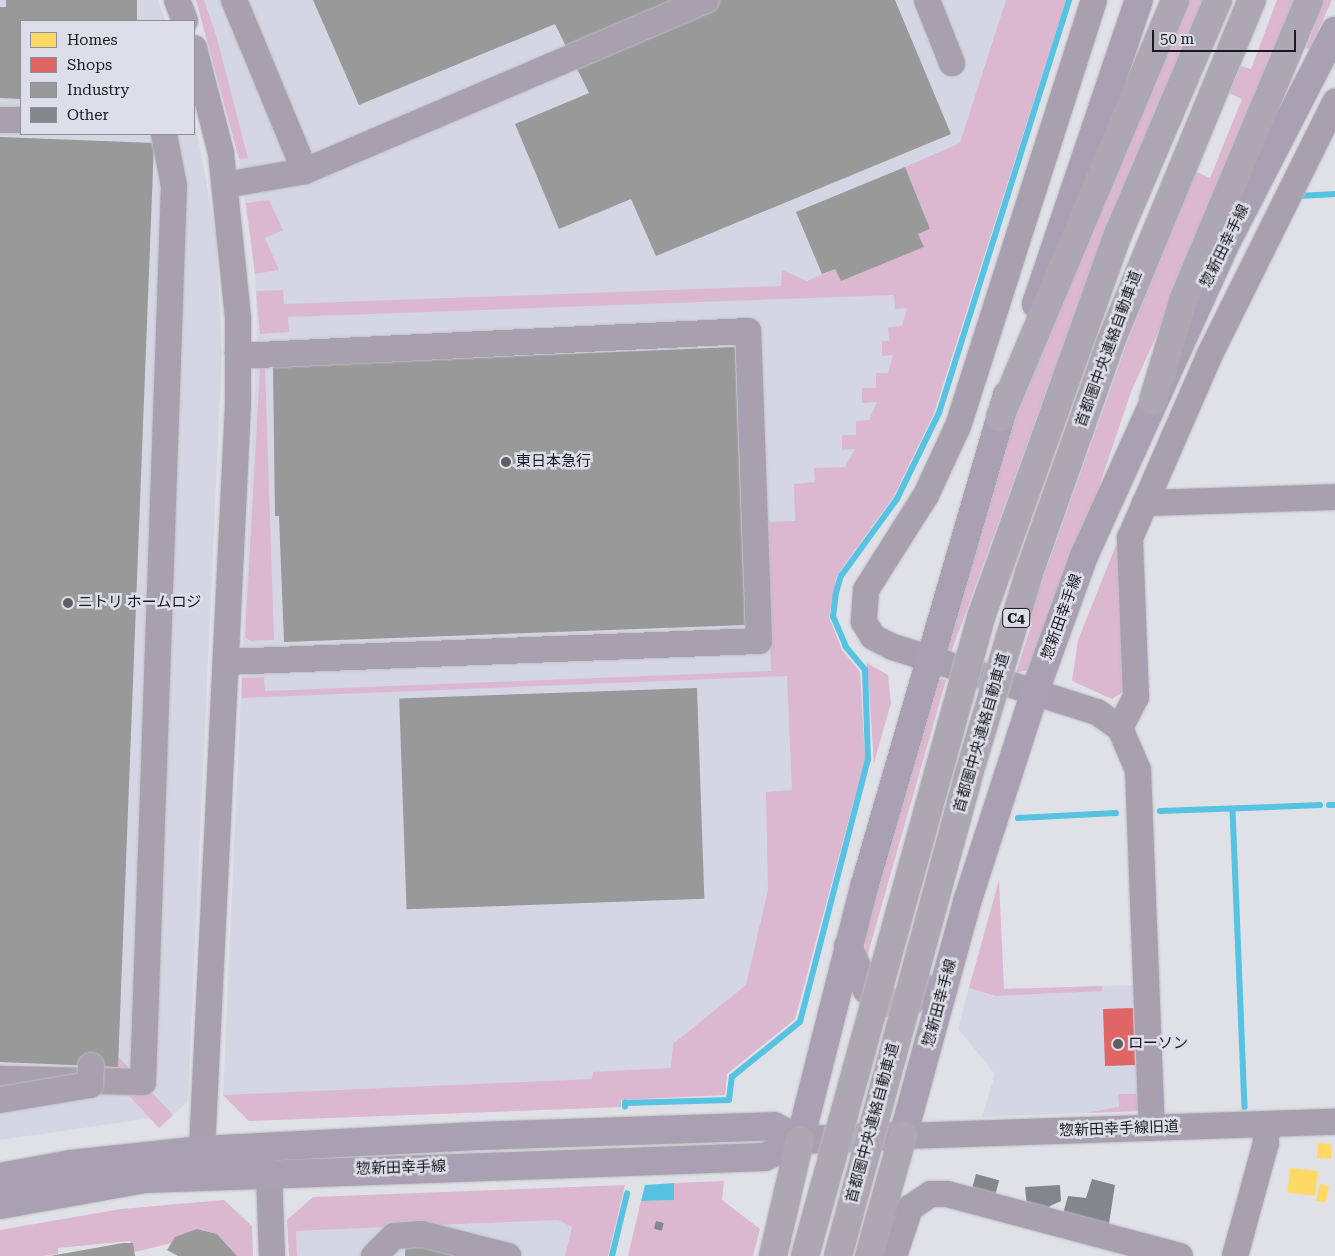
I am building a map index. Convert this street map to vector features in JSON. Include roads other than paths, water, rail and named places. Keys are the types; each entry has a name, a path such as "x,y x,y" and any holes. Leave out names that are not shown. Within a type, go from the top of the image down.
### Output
{"highway":[{"path":"1000,417 1175,0"},
{"name":"首都圏中央連絡自動車道","path":"805,1256 982,614 1119,232 1218,0"},
{"name":"首都圏中央連絡自動車道","path":"838,1256 967,780 1029,573 1110,344 1252,0"},
{"path":"1153,400 1184,298 1309,0"},
{"path":"869,1256 903,1136"},
{"path":"773,1256 800,1140"}],"main road":[{"path":"800,1140 848,946 927,658 1000,417 1139,0"},
{"name":"惣新田幸手線","path":"0,1205 145,1179 269,1172 765,1157 800,1140 903,1136 968,899 1035,692 1084,556 1153,400 1228,239 1335,31"},
{"path":"848,946 867,990 891,1004 912,1000 936,966 968,899"},
{"name":"惣新田幸手線","path":"0,1177 202,1150 774,1126 800,1140"}],"street":[{"path":"234,0 305,171"},
{"path":"225,185 305,171 706,0"},
{"path":"927,0 952,63"},
{"path":"1094,0 957,428 926,495 866,590 864,622 873,637 927,658 1097,712 1120,728 1138,770 1152,1128"},
{"path":"195,52 225,185 238,356 226,662 202,1150"},
{"path":"1120,728 1136,697 1130,538 1209,356 1335,102"},
{"path":"0,120 20,120"},
{"path":"0,1079 144,1082 174,186 166,136"},
{"path":"226,662 759,641 748,331 238,356"},
{"path":"1145,503 1335,497"},
{"path":"0,1100 90,1085 90,1066"},
{"name":"惣新田幸手線旧道","path":"903,1136 1335,1122"},
{"path":"1235,1256 1266,1143 1264,1124"},
{"path":"269,1172 272,1256"},
{"path":"894,1256 910,1208 931,1194 947,1194 1180,1256"},
{"path":"374,1256 394,1236 422,1234 508,1256"}],"water":[{"path":"674,1183 674,1200 641,1201 645,1185"}],"waterway":[{"path":"625,1107 625,1103 729,1100 732,1077 800,1022 868,760 865,670 846,647 833,617 836,593 841,576 897,499 939,413 1069,0"},
{"path":"1299,196 1335,194"},
{"path":"1160,811 1320,805"},
{"path":"1329,805 1335,805"},
{"path":"1233,809 1245,1107"},
{"path":"1018,818 1116,813"},
{"path":"612,1256 627,1194"}],"place":[{"name":"東日本急行","path":"506,462"},
{"name":"ニトリ ホームロジ","path":"68,603"},
{"name":"ローソン","path":"1118,1044"}]}
